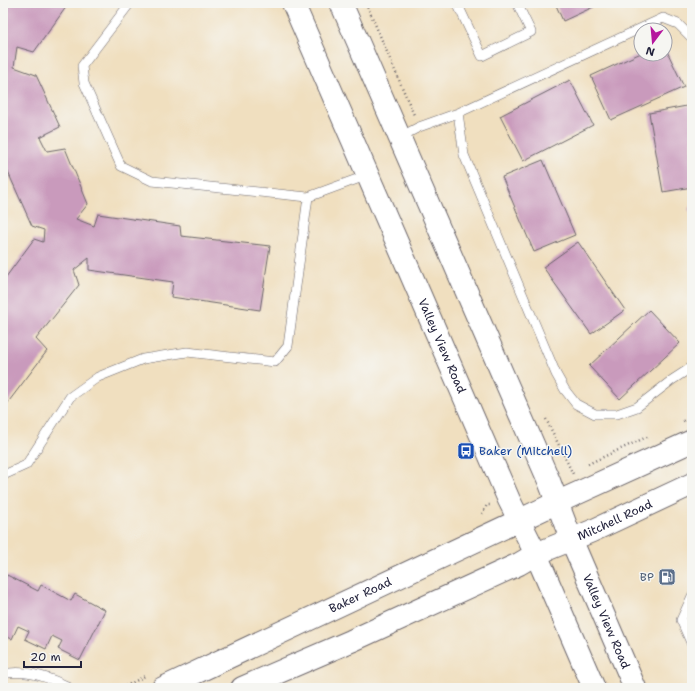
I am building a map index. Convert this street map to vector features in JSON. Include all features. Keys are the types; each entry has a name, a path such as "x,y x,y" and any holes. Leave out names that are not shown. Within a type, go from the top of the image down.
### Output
{"main road":[{"name":"Valley View Road","path":"293,3 497,472 536,554 594,688"},
{"name":"Valley View Road","path":"341,3 549,481 556,503 635,688"},
{"path":"556,503 692,441"},
{"name":"Mitchell Road","path":"536,554 692,484"},
{"name":"Baker Road","path":"163,688 556,503"},
{"path":"242,688 351,642 519,564 536,554"}],"lane":[{"path":"130,3 82,66 84,83 121,166 152,181 308,197 368,175"},
{"path":"457,3 482,56 531,32 517,3"},
{"path":"400,137 420,127 458,113 662,18 678,24 692,38"},
{"path":"458,113 464,155 556,374 565,390 576,404 595,414 616,414 637,407 672,380 692,367"},
{"path":"3,472 6,474 26,465 70,397 98,377 143,359 187,352 275,362 288,346 308,197"},
{"path":"692,596 681,620 692,645"},
{"path":"3,674 30,674 50,678 67,686"}],"building":[{"path":"3,3 69,3 34,52 17,47 14,67 36,75 60,127 40,137 47,151 65,148 88,204 76,219 94,226 98,214 180,226 181,236 270,246 260,310 171,297 173,282 89,270 89,258 74,270 79,285 36,339 47,351 3,409 3,281 34,239 43,242 44,230 32,226 3,161"},
{"path":"555,3 602,3 563,21"},
{"path":"633,57 633,62 672,62 684,87 611,120 591,76"},
{"path":"570,80 593,125 523,161 500,116"},
{"path":"692,105 692,187 663,192 649,113"},
{"path":"543,160 575,235 534,252 502,177"},
{"path":"692,206 692,214 688,209"},
{"path":"578,242 625,310 591,334 543,267"},
{"path":"649,310 680,343 620,399 589,366"},
{"path":"7,575 38,591 41,585 71,601 75,594 105,610 80,660 58,649 62,641 52,636 46,649 25,639 29,631 18,626 12,639 3,635 3,581"}],"place":[{"name":"Baker (Mitchell)","path":"466,451"},
{"name":"BP","path":"667,577"}]}
